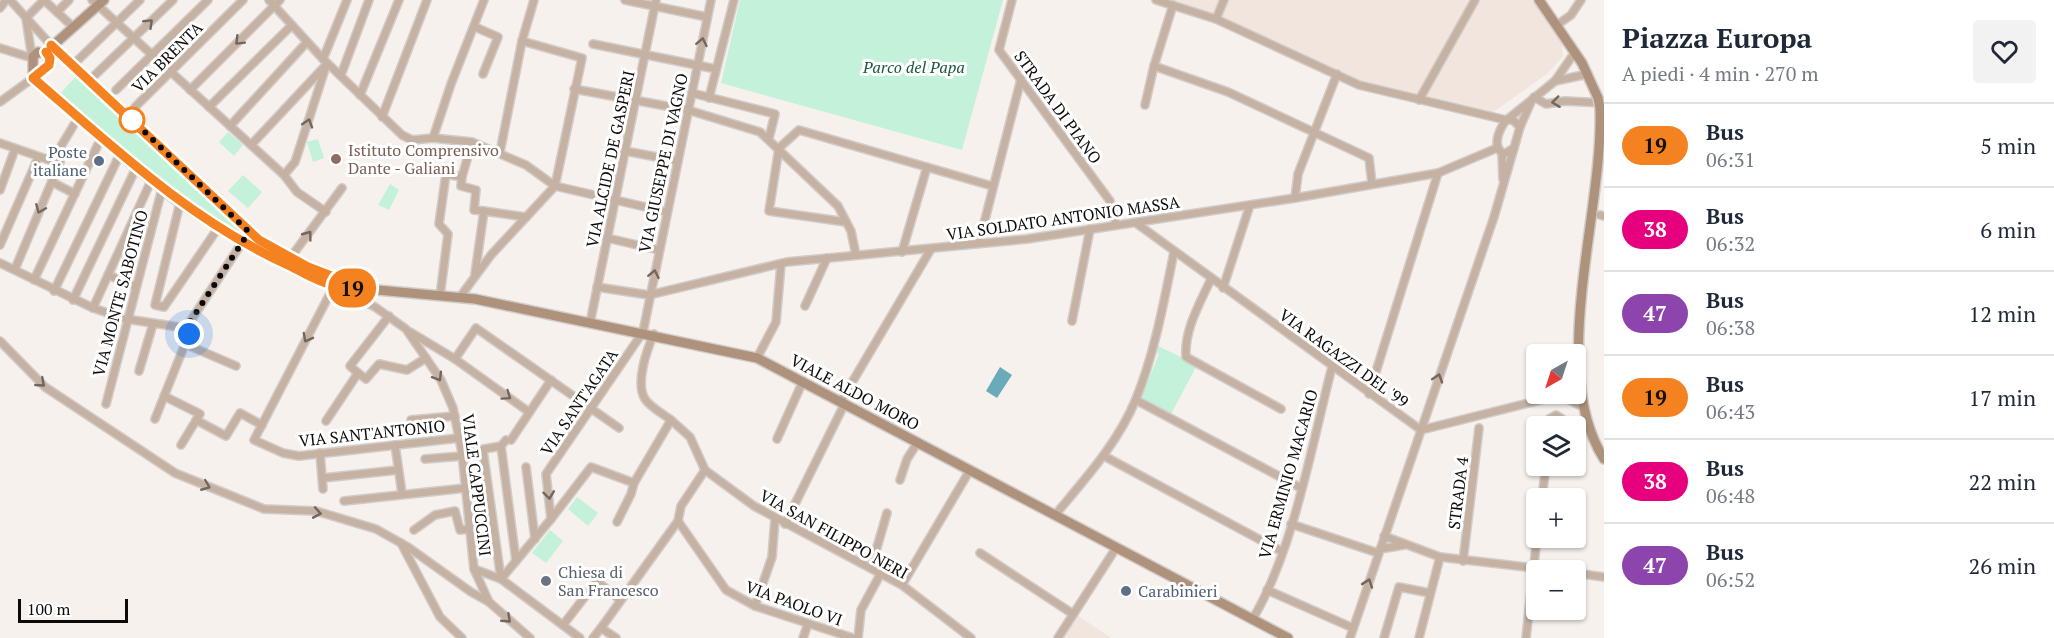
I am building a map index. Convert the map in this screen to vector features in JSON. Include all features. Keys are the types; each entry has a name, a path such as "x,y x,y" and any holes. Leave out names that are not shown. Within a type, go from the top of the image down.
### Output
{"main road":[{"path":"1539,0 1588,74 1602,108 1604,143 1602,216 1584,344"},
{"path":"33,78 50,63 49,52 98,2"},
{"path":"336,283 255,242 241,241 180,203 151,181 33,78 32,60 38,52 60,52 247,230 255,242 279,262 336,283"},
{"path":"32,60 37,68 45,68"},
{"name":"VIALE ALDO MORO","path":"336,283 368,290 460,297 654,334 758,358 1288,638"},
{"path":"1585,404 1596,445 1604,459"}],"street":[{"path":"0,8 10,0 26,18 49,52"},
{"path":"26,18 44,0 72,26"},
{"path":"57,12 69,0"},
{"path":"78,60 140,0"},
{"path":"95,75 173,0"},
{"path":"116,90 208,0"},
{"name":"VIA BRENTA","path":"135,107 243,0"},
{"path":"284,175 295,162 325,61 347,0"},
{"path":"340,75 369,0"},
{"path":"360,96 399,0"},
{"path":"382,117 427,0"},
{"path":"433,138 450,84 484,0"},
{"path":"500,152 522,41 534,0"},
{"path":"625,0 656,3 707,17"},
{"name":"VIA GIUSEPPE DI VAGNO","path":"643,332 711,0"},
{"path":"709,98 734,0"},
{"name":"STRADA DI PIANO","path":"1012,0 999,50 1110,201 1116,225"},
{"path":"1156,0 1216,19 1359,84 1507,119 1520,127"},
{"path":"1216,19 1224,0"},
{"path":"1419,100 1476,0"},
{"path":"1557,25 1571,15 1581,0"},
{"path":"98,2 152,55 284,175 297,192 326,212"},
{"path":"190,90 275,2 292,25 325,61 402,135 412,140 433,138 472,142 526,165 555,186 667,212"},
{"name":"VIA ALCIDE DE GASPERI","path":"590,323 656,3"},
{"path":"1145,105 1154,66 1173,5"},
{"path":"0,48 32,60 26,18"},
{"path":"209,106 292,25"},
{"path":"475,27 498,37 483,74"},
{"path":"460,297 474,275 555,186 582,58 522,41"},
{"path":"230,126 307,42"},
{"path":"593,44 716,69"},
{"path":"1502,190 1500,133 1507,119 1555,81 1575,52"},
{"path":"251,145 325,61"},
{"path":"1154,66 1228,92 1369,158 1372,184"},
{"path":"1295,198 1298,174 1316,133 1337,74"},
{"path":"1555,81 1588,74"},
{"path":"0,102 33,78"},
{"path":"979,243 1021,79"},
{"path":"574,89 688,110 749,126 769,138 838,206 846,222 856,255"},
{"path":"692,93 775,114 769,138"},
{"path":"1533,97 1546,104 1565,101 1602,108"},
{"path":"1350,638 1502,190 1520,127 1533,97"},
{"path":"1482,114 1490,119 1500,133"},
{"path":"52,161 78,118"},
{"path":"846,222 769,212 779,148 799,130 992,186"},
{"path":"34,280 101,138"},
{"path":"472,142 461,186 476,190 474,210 526,217"},
{"path":"0,143 38,158 60,162 15,269"},
{"name":"VIA SOLDATO ANTONIO MASSA","path":"649,295 781,264 932,249 1090,229 1295,198 1438,172 1500,151 1508,154 1514,148"},
{"path":"0,190 15,149"},
{"path":"625,151 678,161"},
{"path":"54,291 120,154"},
{"path":"0,245 38,158"},
{"path":"902,252 927,167"},
{"path":"73,300 136,168"},
{"path":"1369,394 1438,172"},
{"path":"440,296 448,234 440,224 446,174 462,177"},
{"path":"93,309 151,181"},
{"path":"52,182 75,194"},
{"path":"279,262 291,259 342,188"},
{"name":"VIA MONTE SABOTINO","path":"106,404 126,319 162,189"},
{"path":"180,203 155,305 164,307 218,228"},
{"path":"1223,288 1250,205"},
{"path":"474,275 484,211"},
{"name":"VIA RAGAZZI DEL '99","path":"1136,223 1210,279 1421,430"},
{"path":"1072,321 1090,229"},
{"path":"186,328 247,234 247,230"},
{"path":"607,238 659,250"},
{"path":"785,524 843,402 932,249"},
{"path":"1055,515 1104,456 1136,400 1155,341 1174,252"},
{"path":"806,306 827,258"},
{"path":"0,263 93,309 126,319 186,328"},
{"path":"758,358 776,322 781,264"},
{"path":"108,274 135,286"},
{"path":"1210,279 1192,321 1185,347 1186,357 1281,409"},
{"path":"196,420 226,436 240,413 262,425 336,283"},
{"name":"VIALE CAPPUCCINI","path":"336,283 406,329 441,380 455,416 462,454 474,568 489,602 530,638"},
{"path":"597,287 649,295"},
{"path":"368,290 375,308"},
{"path":"389,316 350,366 366,379 380,364 408,370 426,358"},
{"path":"139,371 153,324"},
{"path":"155,419 189,334 186,328"},
{"path":"455,359 476,328 619,429"},
{"path":"406,329 455,359 529,412"},
{"name":"VIA SANT'AGATA","path":"551,519 546,474 643,332"},
{"path":"593,638 678,521 681,506 705,470 690,437 645,400 642,365 654,334"},
{"path":"0,341 45,387 175,473 264,509 316,511 376,529 401,543 489,602"},
{"path":"185,344 236,366"},
{"name":"VIA ERMINIO MACARIO","path":"1252,620 1267,590 1291,524 1332,367"},
{"path":"326,421 358,374"},
{"path":"424,459 483,450 506,442 551,380"},
{"path":"777,439 803,381"},
{"path":"164,396 200,414 181,445"},
{"path":"1136,400 1300,488"},
{"path":"1421,430 1526,403"},
{"path":"1578,404 1585,408"},
{"path":"411,420 455,416"},
{"path":"617,522 632,494 634,483 671,420"},
{"name":"VIA SANT'ANTONIO","path":"262,425 254,440 283,453 298,456 459,438"},
{"name":"STRADA 4","path":"1463,561 1479,428"},
{"path":"506,442 516,561"},
{"path":"900,480 907,459 918,442"},
{"path":"395,445 402,494"},
{"path":"483,450 501,579"},
{"path":"320,453 324,489"},
{"path":"1104,456 1281,551"},
{"path":"501,579 591,466 634,483"},
{"path":"526,467 535,539"},
{"path":"322,478 398,470"},
{"name":"VIA SAN FILIPPO NERI","path":"705,470 775,519 902,585 971,638"},
{"path":"902,585 970,470"},
{"path":"344,501 466,488"},
{"path":"414,530 435,515 455,511 460,530 470,529"},
{"path":"871,568 887,513"},
{"path":"754,606 772,557 775,519"},
{"name":"VIA PAOLO VI","path":"678,521 726,590 754,606 853,638"},
{"path":"1291,524 1379,551 1406,544"},
{"path":"1384,536 1440,557 1526,567"},
{"path":"401,543 440,617 462,638"},
{"path":"1058,638 1116,548"},
{"path":"980,553 1073,614"},
{"path":"1419,638 1440,557"},
{"path":"474,568 501,579 580,638"},
{"name":"VIA PAOLO VI","path":"858,638 861,610 881,573"},
{"path":"1586,575 1604,577"},
{"path":"563,625 597,581 621,600"},
{"path":"1384,638 1399,587 1430,593"},
{"path":"1267,590 1353,628"},
{"path":"1526,638 1528,620"},
{"path":"803,638 808,624"},
{"path":"601,627 616,638"}],"shaded area":[{"path":"1173,0 1532,0 1562,44 1563,56 1548,73 1492,113 1362,81 1212,14"},
{"path":"1077,615 1111,638 1062,638"}],"green space":[{"name":"Parco del Papa","path":"740,0 1003,0 962,150 721,83"},
{"path":"80,72 247,229 237,239 180,203 56,98"},
{"path":"228,132 243,145 234,156 219,142"},
{"path":"318,139 324,158 313,162 307,142"},
{"path":"243,175 262,192 248,208 228,191"},
{"path":"390,184 399,190 389,210 378,205"},
{"path":"1156,345 1197,365 1171,414 1141,397 1144,381 1148,381 1159,354 1154,351"},
{"path":"577,497 598,513 588,526 568,509"},
{"path":"550,530 563,541 546,563 532,553"}],"water":[{"path":"1000,367 1012,375 997,398 986,391"}],"bus line":[{"name":"19","path":"46,52 50,58 49,65 33,78 151,181 180,203 279,262 334,286 368,290 308,267 259,240 51,45"}],"place":[{"name":"Istituto Comprensivo Dante - Galiani","path":"336,159"},
{"name":"Poste italiane","path":"99,161"},
{"name":"Chiesa di San Francesco","path":"546,581"},
{"name":"Carabinieri","path":"1126,591"}],"route":[{"path":"132,120 127,115 247,230 245,238 186,328 189,334"}]}
